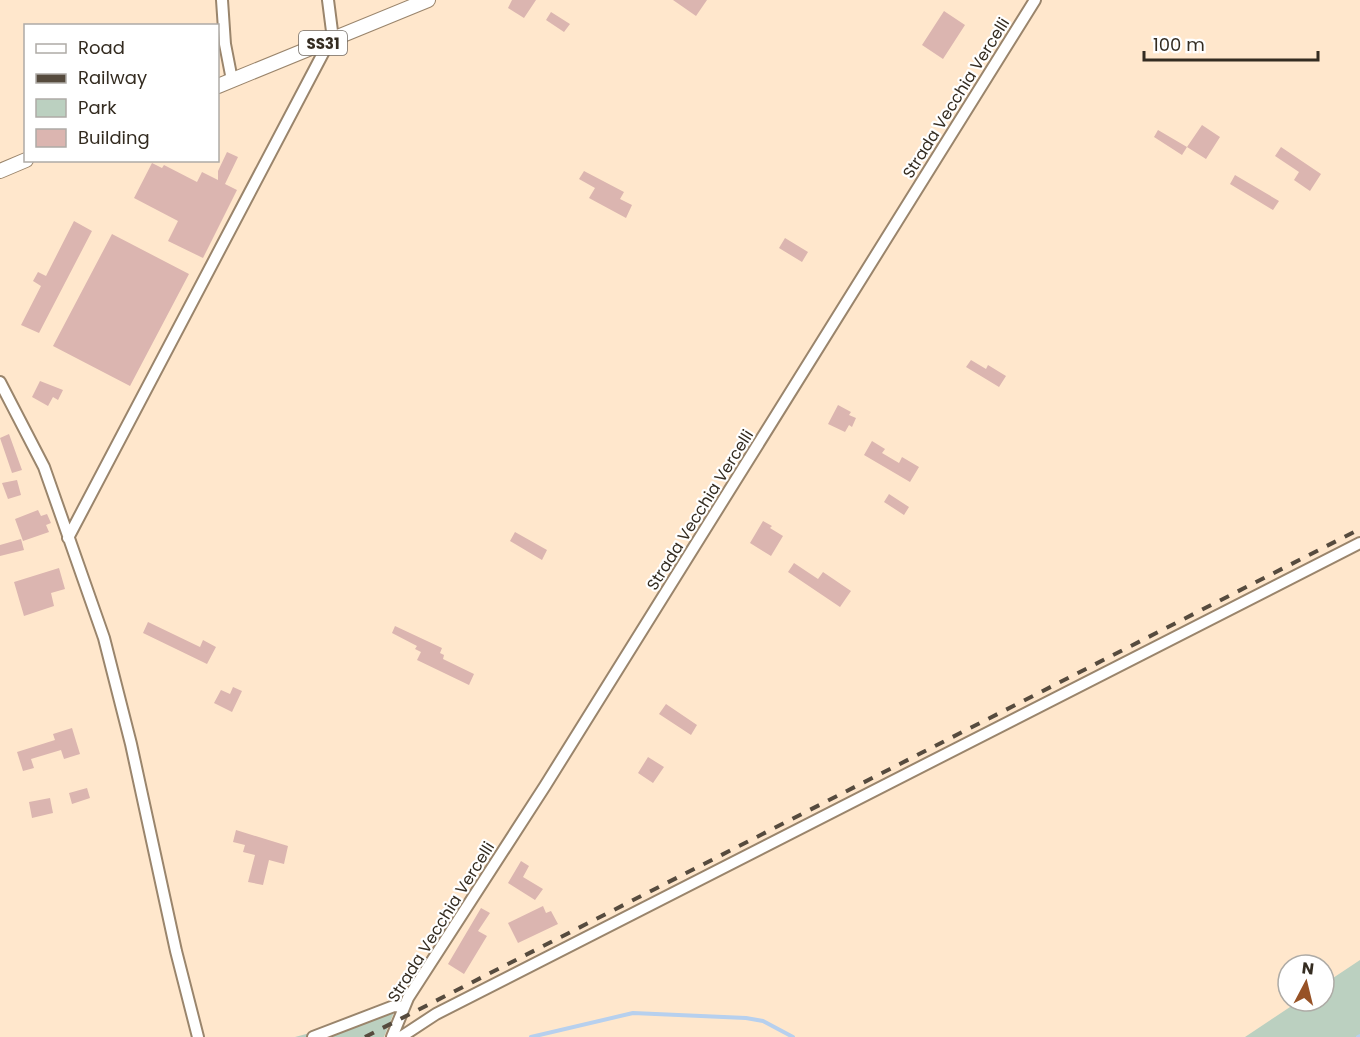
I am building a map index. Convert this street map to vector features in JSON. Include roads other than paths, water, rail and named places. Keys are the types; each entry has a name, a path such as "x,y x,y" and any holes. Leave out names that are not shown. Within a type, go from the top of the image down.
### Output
{"main road":[{"name":"SS31","path":"219,86 428,0"},
{"path":"0,171 24,161"}],"street":[{"path":"222,0 225,44 232,80"},
{"path":"68,538 332,40 328,0"},
{"name":"Strada Vecchia Vercelli","path":"392,1037 403,1007 612,679 1035,0"},
{"path":"0,382 44,467 104,638 131,744 176,951 198,1037"},
{"path":"400,1037 436,1014 1360,543"},
{"path":"313,1037 394,1006 403,1007"}],"waterway":[{"path":"531,1037 633,1013 746,1018 763,1021 793,1037"}],"railway":[{"path":"365,1037 1360,529"}]}
